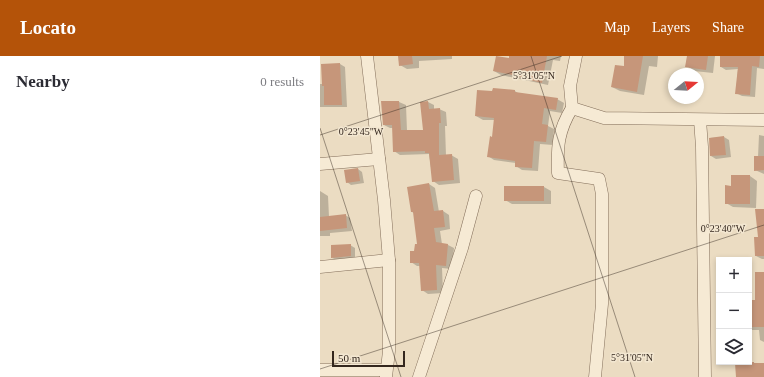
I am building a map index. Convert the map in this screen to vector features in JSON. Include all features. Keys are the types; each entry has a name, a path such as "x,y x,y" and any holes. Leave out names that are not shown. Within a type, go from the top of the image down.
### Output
{"street":[{"path":"320,370 386,374 389,351 389,260 367,56"},
{"path":"576,56 570,86 572,108 564,121 557,149 558,173 599,179 602,194 602,304 595,377"},
{"path":"572,108 604,118 764,120"},
{"path":"700,120 702,147 705,377"},
{"path":"320,164 379,159"},
{"path":"419,377 462,248 476,196"},
{"path":"320,267 389,260"}],"building":[{"path":"398,56 412,56 413,64 399,66"},
{"path":"496,56 509,58 509,56 547,56 542,83 493,71"},
{"path":"624,56 643,56 637,92 611,87 615,65 624,66"},
{"path":"687,56 708,56 706,70 704,70 704,68 685,67"},
{"path":"720,56 760,56 759,67 752,66 750,95 735,94 738,67 720,67"},
{"path":"340,63 342,105 324,105 324,86 322,86 321,64"},
{"path":"493,88 515,90 515,92 558,98 556,110 544,108 542,124 548,125 546,142 534,141 532,168 515,167 515,161 487,157 490,136 492,137 494,118 475,116 477,90 492,91"},
{"path":"381,101 399,101 401,130 423,130 420,102 428,101 429,109 440,108 441,123 439,123 439,155 452,154 454,180 432,182 429,153 425,153 425,151 393,152 392,125 383,125"},
{"path":"724,136 726,155 710,156 709,138"},
{"path":"754,156 764,156 764,170 754,171"},
{"path":"358,168 360,181 346,183 344,170"},
{"path":"731,175 750,175 750,204 725,204 725,185 731,186"},
{"path":"429,183 434,211 443,210 445,227 434,228 436,242 448,244 446,266 436,265 437,290 421,291 419,263 410,263 410,251 414,251 415,244 417,244 413,212 411,212 407,187"},
{"path":"504,186 544,186 544,201 504,201"},
{"path":"755,209 764,209 764,256 755,256 754,237 758,237"},
{"path":"346,214 347,228 320,231 320,217"},
{"path":"351,244 351,256 331,258 331,245"},
{"path":"755,272 764,272 764,327 752,327 752,300 755,300"},
{"path":"752,362 764,363 764,377 736,377 735,365 752,365"}]}
